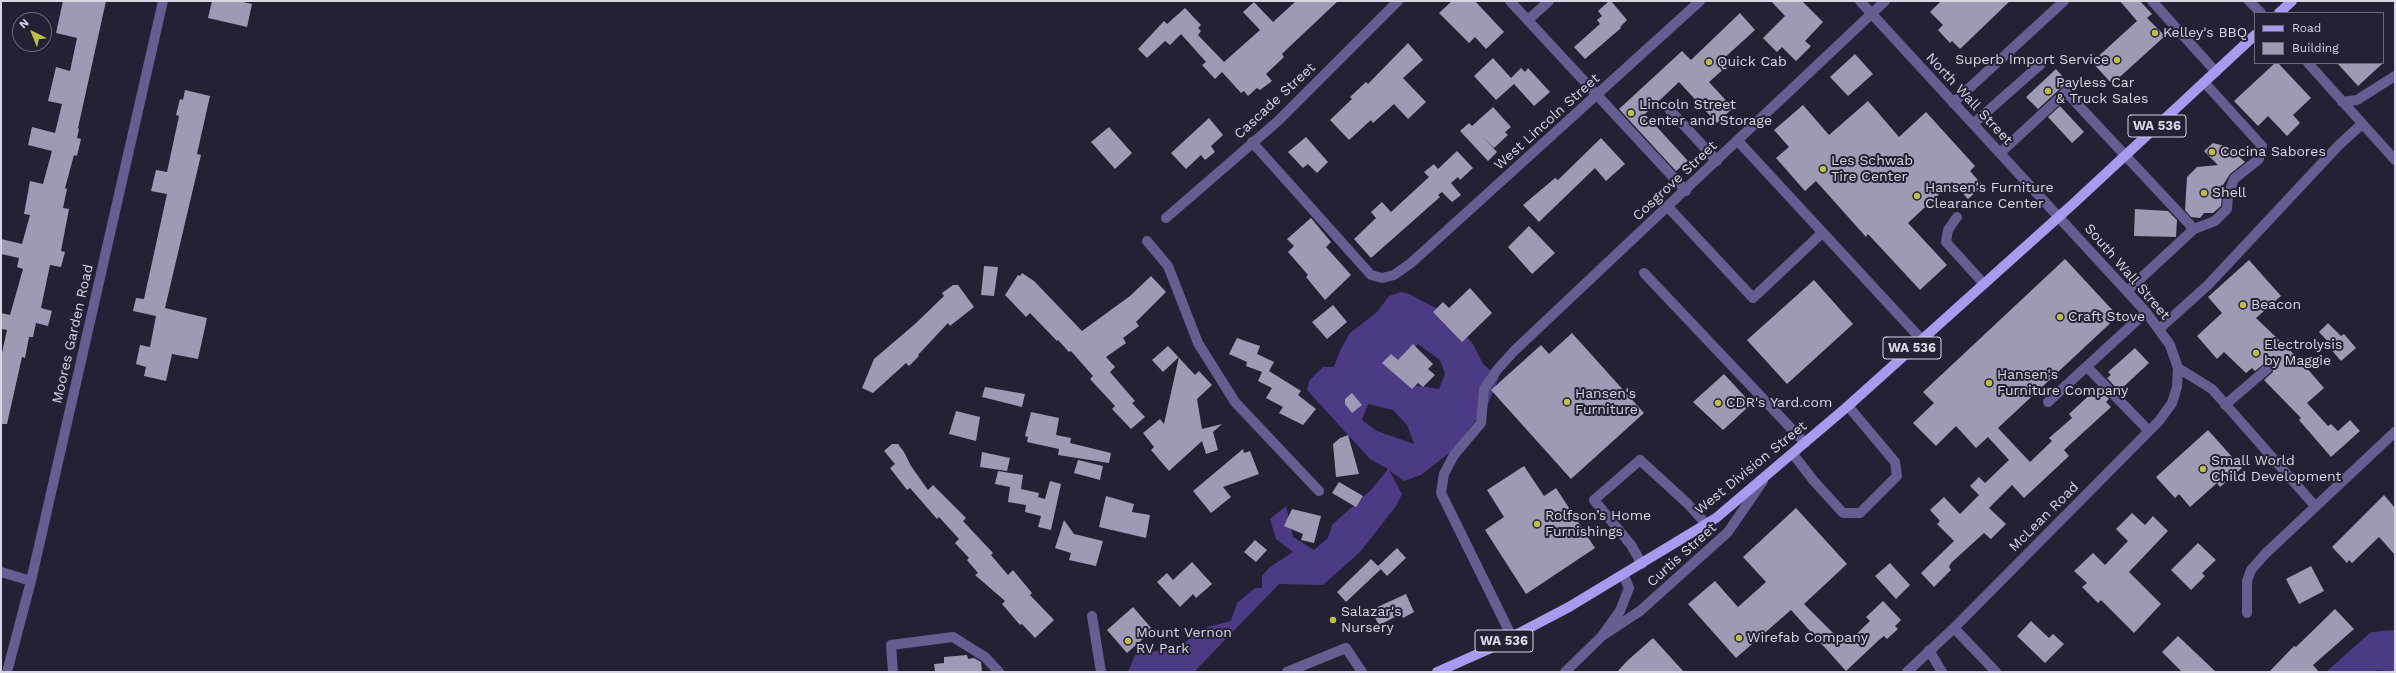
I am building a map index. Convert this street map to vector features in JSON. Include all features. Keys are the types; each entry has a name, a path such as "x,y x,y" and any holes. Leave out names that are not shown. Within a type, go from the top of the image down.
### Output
{"main road":[{"path":"2280,12 2292,1"},
{"name":"West Division Street","path":"1438,672 1512,637 1624,576 1706,524 1793,454 1848,406 2126,155 2254,36"}],"street":[{"name":"Moores Garden Road","path":"7,672 31,581 163,1"},
{"name":"Cascade Street","path":"1166,218 1278,121 1398,1"},
{"path":"1510,1 1598,94 1686,191"},
{"path":"1528,20 1549,1"},
{"name":"West Lincoln Street","path":"1252,142 1371,275 1382,278 1394,275 1411,263 1700,1"},
{"name":"North Wall Street","path":"1860,1 1952,103 2059,216"},
{"name":"Cosgrove Street","path":"1512,637 1441,493 1444,474 1454,455 1482,423 1484,388 1497,370 1514,351 1686,191 1885,1"},
{"path":"1952,103 2064,1"},
{"path":"2152,1 2216,72"},
{"path":"2249,1 2260,12"},
{"path":"1973,124 2041,64"},
{"path":"2309,64 2395,160"},
{"path":"2342,102 2357,100 2395,76"},
{"path":"2128,291 2194,228 2215,221 2227,209 2228,195 2234,179 2259,158 2262,146 2204,82"},
{"path":"2000,153 2066,92 2194,228"},
{"path":"1669,109 1717,161"},
{"path":"2159,329 2208,285 2334,151 2362,124"},
{"path":"1738,141 1922,340"},
{"path":"1668,207 1753,298 1822,233"},
{"name":"South Wall Street","path":"2059,216 2146,312 2170,345 2177,359 2178,368"},
{"path":"1957,217 1948,230 1946,242 1984,284"},
{"path":"1147,241 1168,266 1177,283 1181,304 1198,343 1235,402 1319,491"},
{"path":"1644,273 1805,443"},
{"path":"2048,402 2146,312"},
{"path":"2087,367 2149,431"},
{"path":"2178,368 2212,389 2315,506"},
{"name":"McLean Road","path":"1907,672 1954,628 2149,431 2172,403 2177,386 2178,368"},
{"path":"2225,405 2267,369"},
{"path":"1793,454 1813,480 1844,513 1860,514 1896,476 1895,462 1848,406"},
{"path":"2247,613 2248,581 2252,570 2265,554 2395,432"},
{"path":"1642,564 1631,544 1594,500 1640,460 1688,504 1706,524"},
{"name":"Curtis Street","path":"1602,636 1640,611 1728,532 1764,478"},
{"path":"1,572 31,581"},
{"name":"Curtis Street","path":"1565,672 1602,636 1620,611 1629,588 1624,576"},
{"path":"1092,616 1101,672"},
{"path":"1954,628 1996,672"},
{"path":"893,672 890,645 953,637 986,657 999,672"},
{"path":"1288,672 1346,648 1362,672"},
{"path":"1929,650 1942,672"}],"shaded area":[{"path":"1401,292 1409,294 1445,313 1473,344 1483,364 1499,377 1488,404 1453,450 1421,475 1404,481 1389,470 1402,494 1396,506 1361,551 1323,585 1279,584 1194,672 1128,672 1135,655 1161,650 1176,655 1186,642 1200,629 1231,621 1237,603 1255,588 1262,588 1262,576 1270,567 1293,552 1276,539 1270,519 1286,506 1293,537 1314,550 1328,538 1332,525 1372,489 1388,469 1370,459 1307,390 1309,381 1323,367 1334,367 1340,351 1350,333 1377,312 1389,296","holes":["1418,344 1440,360 1445,374 1439,389 1407,384 1396,367","1368,404 1393,410 1407,425 1414,444 1377,431 1362,420"]},
{"path":"2395,630 2395,672 2377,670 2373,672 2326,672 2371,632"}],"building":[{"path":"63,1 106,1 78,128 77,138 81,139 77,156 74,155 65,188 67,189 63,208 69,209 61,251 65,252 61,267 50,265 41,308 52,311 48,326 36,323 33,337 29,337 25,358 22,357 7,424 1,424 1,357 7,330 1,329 1,313 10,315 23,269 17,267 19,258 1,254 1,239 22,244 30,215 24,214 30,181 43,184 52,151 28,145 32,127 55,133 62,104 48,101 56,67 70,71 77,38 56,33"},
{"path":"212,1 239,1 252,4 247,27 208,18"},
{"path":"1296,1 1338,1 1282,54 1284,57 1266,74 1272,81 1260,90 1257,88 1248,96 1244,91 1241,93 1222,72 1215,79 1202,65 1206,62 1181,34 1170,45 1165,41 1147,58 1138,49 1164,21 1167,24 1185,8 1201,25 1198,28 1201,31 1198,35 1224,62 1260,30 1243,12 1254,2 1273,22"},
{"path":"1452,1 1475,1 1504,32 1486,49 1475,37 1469,43 1439,13"},
{"path":"1609,1 1611,1 1627,20 1620,27 1621,28 1585,59 1574,47 1600,24 1597,20 1602,16 1598,11"},
{"path":"1771,1 1802,1 1823,22 1805,41 1811,46 1796,61 1782,47 1777,52 1763,38 1785,16"},
{"path":"1941,1 2010,1 1960,49 1952,41 1950,43 1938,30 1943,25 1930,12"},
{"path":"2120,1 2140,1 2152,14 2147,18 2165,36 2112,84 2092,62 2137,21"},
{"path":"1740,13 1755,30 1722,60 1727,66 1709,82 1733,108 1717,123 1679,82 1645,114 1688,161 1676,171 1619,109 1682,51 1691,60"},
{"path":"1408,43 1423,60 1403,78 1426,102 1408,119 1394,104 1373,123 1371,120 1349,140 1330,120 1352,99 1350,97 1366,82 1368,84"},
{"path":"1855,54 1873,74 1848,96 1830,77"},
{"path":"1493,58 1511,78 1521,68 1525,72 1528,68 1550,92 1534,106 1514,84 1496,100 1474,76"},
{"path":"2274,64 2279,64 2311,98 2293,115 2300,123 2287,136 2268,116 2258,126 2234,101"},
{"path":"2338,64 2382,64 2358,86"},
{"name":"Payless Car & Truck Sales","path":"2056,69 2070,85 2062,87 2038,109 2026,97"},
{"path":"185,90 210,96 197,154 201,155 165,308 207,318 198,359 172,354 166,381 144,376 146,367 136,364 140,345 150,347 156,316 133,311 136,298 144,299 167,194 151,191 156,170 167,172 179,116 176,115 180,99 183,100"},
{"path":"1868,101 1899,137 1926,112 1975,166 1970,171 1983,186 1968,199 1952,182 1908,223 1947,265 1920,290 1868,234 1866,237 1816,181 1805,191 1776,158 1789,147 1774,130 1803,105 1829,135"},
{"path":"2060,106 2084,132 2072,143 2048,117"},
{"path":"1493,107 1511,127 1505,132 1508,135 1494,148 1483,137 1497,152 1488,161 1460,131 1469,123 1472,126"},
{"path":"1209,118 1223,135 1211,146 1215,152 1205,160 1201,155 1186,169 1171,153"},
{"path":"1109,127 1132,153 1115,169 1091,142"},
{"path":"1306,137 1328,162 1317,173 1308,164 1303,168 1288,152"},
{"path":"1601,138 1625,164 1606,181 1595,168 1539,222 1523,205 1555,178 1558,180"},
{"name":"Shell","path":"2213,143 2229,147 2245,162 2230,174 2223,185 2221,206 2213,213 2204,213 2200,218 2191,217 2185,210 2187,177 2197,167 2218,165 2204,151"},
{"path":"1457,151 1473,168 1460,180 1458,177 1451,183 1461,195 1452,202 1442,192 1438,195 1440,197 1371,258 1354,239 1376,218 1371,212 1382,202 1391,212 1429,177 1424,172 1434,164 1438,169"},
{"name":"Shell","path":"2135,209 2168,211 2177,220 2176,237 2134,236"},
{"path":"1311,218 1331,242 1326,247 1351,275 1325,300 1306,277 1308,275 1288,252 1294,246 1287,239"},
{"path":"1529,226 1555,253 1532,274 1508,247"},
{"path":"2065,259 2118,316 1998,428 2030,462 2052,441 2049,438 2072,418 2069,414 2098,387 2109,399 2106,402 2111,407 2064,450 2069,456 2024,498 2012,485 1989,508 2006,524 1991,539 1984,533 1951,563 1949,567 1951,570 1934,587 1921,573 1954,541 1937,524 1940,521 1930,510 1944,497 1960,514 1979,495 1970,486 1979,477 1985,483 2009,460 1988,437 1976,448 1956,426 1936,446 1913,423 1934,403 1923,392"},
{"path":"2249,260 2281,296 2256,318 2299,359 2324,388 2307,403 2328,426 2331,424 2338,431 2350,420 2360,431 2331,457 2299,420 2301,418 2264,380 2273,372 2272,365 2265,363 2255,371 2252,368 2246,373 2224,352 2217,359 2197,336 2222,313 2208,297"},
{"path":"984,266 998,267 994,296 981,295"},
{"path":"1022,273 1034,281 1082,331 1130,296 1151,276 1166,292 1136,322 1139,326 1123,338 1126,343 1106,357 1115,367 1110,372 1135,401 1132,403 1145,417 1131,429 1112,409 1115,406 1090,379 1093,376 1071,351 1069,352 1058,340 1057,341 1030,313 1026,317 1005,295 1018,275 1020,276"},
{"path":"1814,280 1853,324 1787,384 1747,340"},
{"path":"953,285 958,285 974,307 950,326 948,323 909,366 906,363 873,393 862,388 874,359 915,324 944,296 942,293"},
{"path":"1470,288 1492,313 1462,342 1433,312 1443,302 1449,308"},
{"path":"1333,305 1347,322 1327,339 1312,322"},
{"path":"2328,323 2341,336 2344,334 2356,348 2341,361 2329,347 2331,345 2319,332"},
{"name":"Hansen's Furniture","path":"1572,333 1644,413 1571,479 1491,390 1541,345 1549,354"},
{"path":"1237,338 1260,346 1257,354 1274,362 1269,371 1301,391 1298,395 1316,409 1303,425 1279,413 1283,407 1266,398 1272,388 1258,381 1262,372 1246,366 1247,362 1229,354"},
{"path":"1413,344 1433,364 1428,369 1435,375 1423,387 1418,383 1412,389 1382,363 1391,354 1398,360"},
{"path":"1168,346 1179,357 1163,372 1152,360"},
{"path":"2135,348 2149,363 2119,391 2107,378 2111,375 2108,372"},
{"path":"1179,358 1195,375 1199,371 1212,385 1197,399 1202,429 1222,424 1213,432 1218,450 1206,454 1202,441 1169,471 1151,450 1154,447 1143,433 1160,419 1164,424"},
{"name":"CDR's Yard.com","path":"1724,374 1747,399 1742,403 1747,408 1723,430 1693,402"},
{"path":"985,387 1025,394 1022,407 982,397"},
{"path":"1352,393 1362,405 1352,413 1345,404 1345,399"},
{"path":"956,411 980,417 976,441 949,434"},
{"path":"1031,412 1059,418 1056,435 1071,438 1070,443 1111,453 1109,463 1058,455 1059,449 1027,442 1028,437 1025,436"},
{"name":"Small World Child Development","path":"2208,430 2242,468 2220,487 2217,483 2190,507 2179,494 2175,498 2156,477"},
{"path":"1348,435 1359,474 1336,477 1333,444 1340,438"},
{"path":"892,444 898,444 928,490 933,485 966,518 963,521 993,553 991,555 1008,575 1013,570 1032,593 1030,595 1054,620 1035,638 1022,624 1020,625 1002,604 1005,601 975,575 978,573 967,560 969,558 955,543 959,539 939,517 937,519 910,488 907,490 890,468 895,464 884,451"},
{"path":"1243,449 1244,453 1250,451 1259,474 1223,487 1231,497 1211,513 1193,491"},
{"path":"982,452 1010,458 1007,471 980,467"},
{"path":"1078,460 1103,466 1100,480 1074,473"},
{"name":"Rolfson’s Home Furnishings","path":"1524,466 1544,496 1556,488 1595,548 1526,594 1485,530 1504,517 1487,490"},
{"path":"998,471 1023,475 1021,489 1039,493 1038,497 1045,499 1050,481 1061,484 1051,530 1038,527 1041,516 1025,512 1026,505 1008,502 1010,487 995,484"},
{"path":"1339,482 1363,496 1356,507 1332,493"},
{"path":"2384,495 2395,508 2395,555 2379,537 2352,563 2349,560 2347,563 2332,547"},
{"path":"1106,496 1134,504 1132,512 1150,515 1146,538 1099,527"},
{"path":"1796,508 1847,564 1804,604 1837,637 1840,635 1847,643 1870,621 1866,617 1883,601 1901,620 1895,626 1898,629 1887,639 1884,636 1879,640 1846,671 1791,610 1736,658 1688,604 1715,581 1738,607 1766,582 1743,557"},
{"path":"1292,509 1321,516 1314,543 1301,540 1303,534 1284,526"},
{"path":"2132,513 2145,525 2153,516 2168,531 2129,572 2161,604 2134,633 2101,600 2098,603 2082,587 2087,583 2074,571 2093,553 2105,565 2128,541 2116,529"},
{"path":"1064,520 1074,534 1103,541 1096,566 1069,560 1071,553 1055,548"},
{"path":"1255,540 1267,550 1256,562 1244,552"},
{"path":"2198,543 2216,560 2202,573 2205,576 2191,590 2171,570"},
{"path":"1397,548 1406,558 1387,576 1378,566"},
{"path":"1371,559 1381,569 1346,602 1337,592"},
{"path":"1192,562 1212,584 1196,598 1193,594 1180,607 1157,582 1167,573 1173,580"},
{"path":"1890,563 1910,585 1896,599 1875,576"},
{"path":"2311,566 2324,591 2299,604 2286,579"},
{"path":"1406,594 1414,612 1403,618 1401,614 1379,625 1371,610"},
{"name":"Mount Vernon RV Park","path":"1133,607 1153,630 1127,653 1107,630"},
{"path":"2335,609 2354,629 2313,665 2319,672 2269,672 2294,646 2296,647"},
{"path":"2031,621 2049,638 2053,634 2064,644 2045,663 2017,636"},
{"path":"2178,636 2216,672 2182,672 2162,652"},
{"path":"1653,638 1684,672 1617,672 1627,661"},
{"path":"967,655 968,659 974,658 981,662 982,672 935,672 934,664 944,663 944,657"}],"place":[{"name":"Kelley's BBQ","path":"2155,33"},
{"name":"Superb Import Service","path":"2117,60"},
{"name":"Quick Cab","path":"1709,62"},
{"name":"Payless Car & Truck Sales","path":"2048,91"},
{"name":"Lincoln Street Center and Storage","path":"1631,113"},
{"name":"Cocina Sabores","path":"2212,152"},
{"name":"Les Schwab Tire Center","path":"1823,169"},
{"name":"Shell","path":"2204,193"},
{"name":"Hansen's Furniture Clearance Center","path":"1917,196"},
{"name":"Beacon","path":"2243,305"},
{"name":"Craft Stove","path":"2060,317"},
{"name":"Electrolysis by Maggie","path":"2256,353"},
{"name":"Hansen's Furniture Company","path":"1989,383"},
{"name":"Hansen's Furniture","path":"1567,402"},
{"name":"CDR's Yard.com","path":"1718,403"},
{"name":"Small World Child Development","path":"2203,469"},
{"name":"Rolfson’s Home Furnishings","path":"1537,524"},
{"name":"Salazar's Nursery","path":"1333,620"},
{"name":"Wirefab Company","path":"1739,638"},
{"name":"Mount Vernon RV Park","path":"1128,641"}]}
